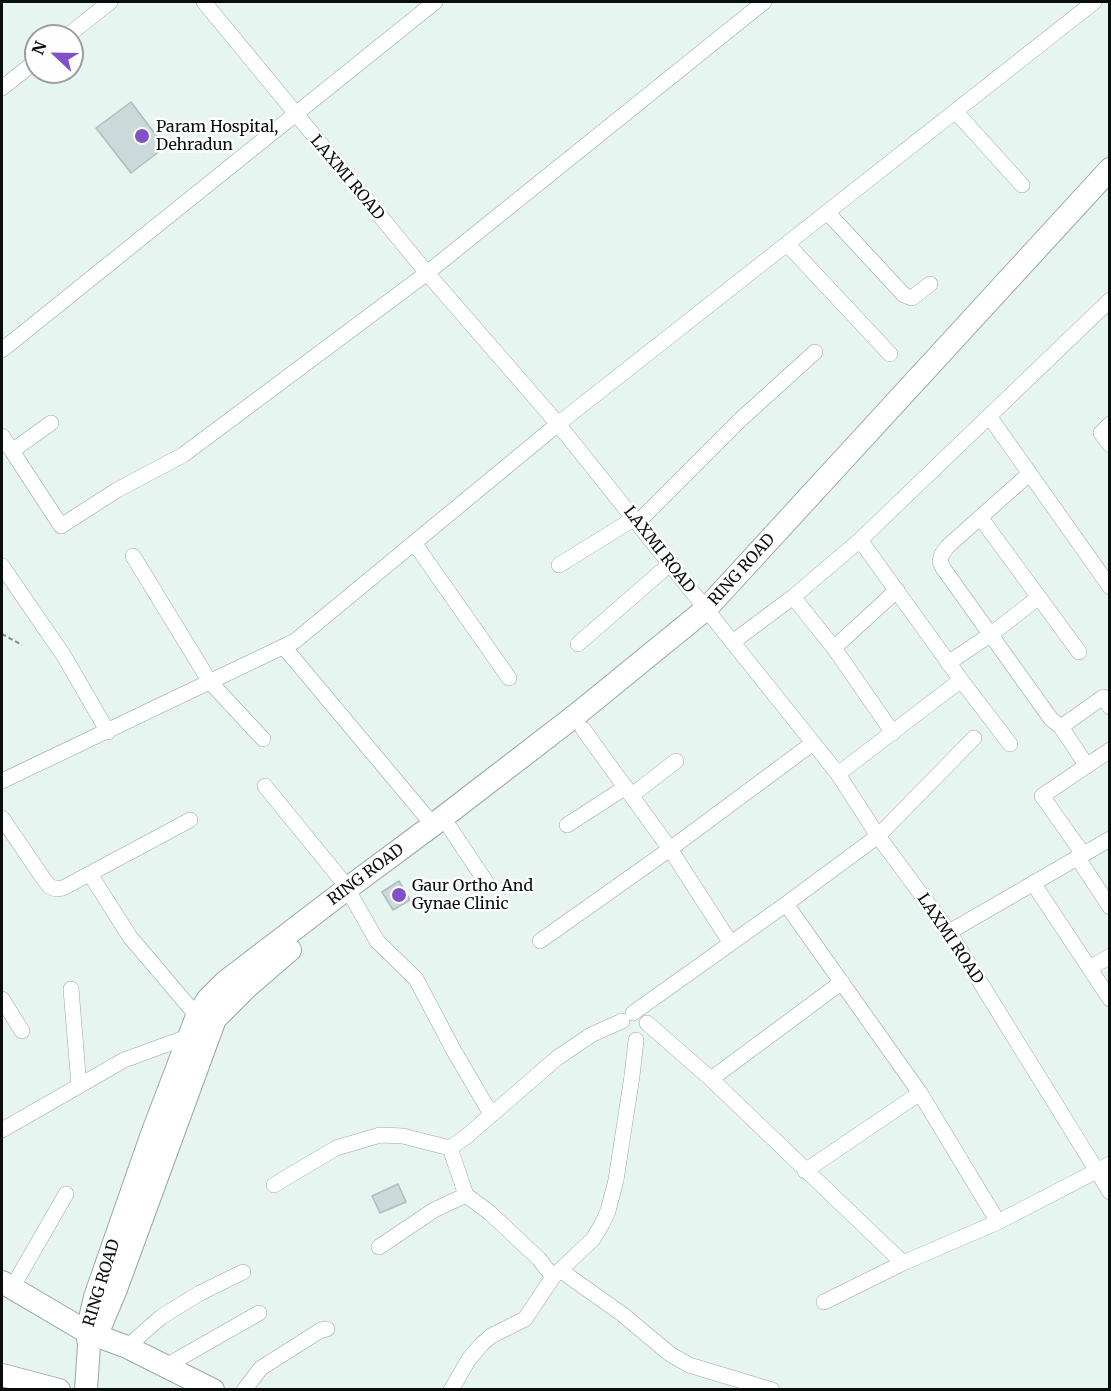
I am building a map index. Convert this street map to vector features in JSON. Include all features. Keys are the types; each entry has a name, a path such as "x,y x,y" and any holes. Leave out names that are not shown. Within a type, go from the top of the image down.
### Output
{"street":[{"path":"82,24 110,2"},
{"name":"LAXMI ROAD","path":"204,2 427,273 558,424 734,641 838,774 878,836 949,932 1103,1166 1110,1192"},
{"path":"2,350 435,2"},
{"path":"2,436 61,526 117,490 183,456 427,273 764,2"},
{"path":"2,781 295,641 558,424 1094,2"},
{"path":"2,88 24,71"},
{"path":"956,112 1022,185"},
{"name":"RING ROAD","path":"442,827 576,715 710,614 1110,169"},
{"name":"RING ROAD","path":"91,1338 98,1290 121,1222 194,1026 208,999 225,982 583,729 710,614 1110,188"},
{"path":"827,212 904,295 912,298 930,284"},
{"path":"787,244 890,354"},
{"path":"734,641 793,597 860,540 1110,300"},
{"path":"559,566 636,520 815,352"},
{"path":"989,416 1110,587"},
{"path":"12,452 51,423"},
{"path":"1110,424 1101,434 1110,445"},
{"path":"1029,474 948,546 940,561 990,635 1087,766"},
{"path":"980,517 1079,652"},
{"path":"860,540 948,663 1010,744"},
{"path":"415,544 509,678"},
{"path":"133,556 210,682 263,739"},
{"path":"578,644 671,563"},
{"path":"2,566 64,656 108,732"},
{"path":"834,648 897,590"},
{"path":"793,597 834,648 893,733"},
{"path":"948,663 990,635 1039,597"},
{"path":"284,647 442,827 488,885"},
{"path":"838,774 961,680"},
{"path":"1060,727 1103,697 1110,707"},
{"path":"583,729 670,849 730,942"},
{"path":"274,1185 336,1148 380,1135 403,1136 450,1148 467,1136 536,1074 576,1044 627,1017 878,836 974,738"},
{"path":"540,941 670,849 813,743"},
{"path":"1110,750 1042,796 1110,907"},
{"path":"567,825 629,791 676,761"},
{"path":"265,786 350,893 377,941 416,979 491,1114"},
{"path":"2,818 49,886 56,889 63,888 190,820"},
{"path":"949,932 1110,839"},
{"path":"2,1130 124,1060 194,1026 130,937 90,873"},
{"path":"1033,883 1110,999"},
{"name":"RING ROAD","path":"91,1338 214,1019 350,893"},
{"path":"786,904 920,1093 998,1222"},
{"path":"1090,968 1110,956"},
{"path":"711,1079 842,982"},
{"path":"71,989 79,1086"},
{"path":"2,999 22,1031"},
{"path":"627,1017 640,1014 903,1263"},
{"path":"627,1017 621,1029 624,1036 636,1040 644,1036 648,1028 647,1023"},
{"path":"451,1389 482,1344 491,1336 525,1319 556,1274 593,1239 608,1211 616,1180 636,1040"},
{"path":"805,1172 920,1093"},
{"path":"450,1148 466,1195 490,1213 556,1274 622,1314 670,1354 689,1365 772,1389"},
{"path":"824,1302 903,1263 998,1222 1103,1166"},
{"path":"66,1194 7,1285 91,1338 126,1347 213,1389"},
{"path":"379,1247 435,1210 466,1195"},
{"path":"126,1347 161,1317 200,1293 243,1272"},
{"path":"166,1366 259,1313"},
{"path":"244,1389 261,1368 321,1330 327,1329"},
{"path":"86,1389 91,1338"},
{"path":"2,1375 59,1389"}],"path":[{"path":"2,634 22,645"}],"building":[{"path":"131,102 165,147 131,173 96,128"},
{"path":"399,881 410,900 393,910 382,892"},
{"path":"398,1184 406,1202 380,1213 372,1196"}],"place":[{"name":"Param Hospital, Dehradun","path":"142,136"},
{"name":"Gaur Ortho And Gynae Clinic","path":"399,895"}]}
